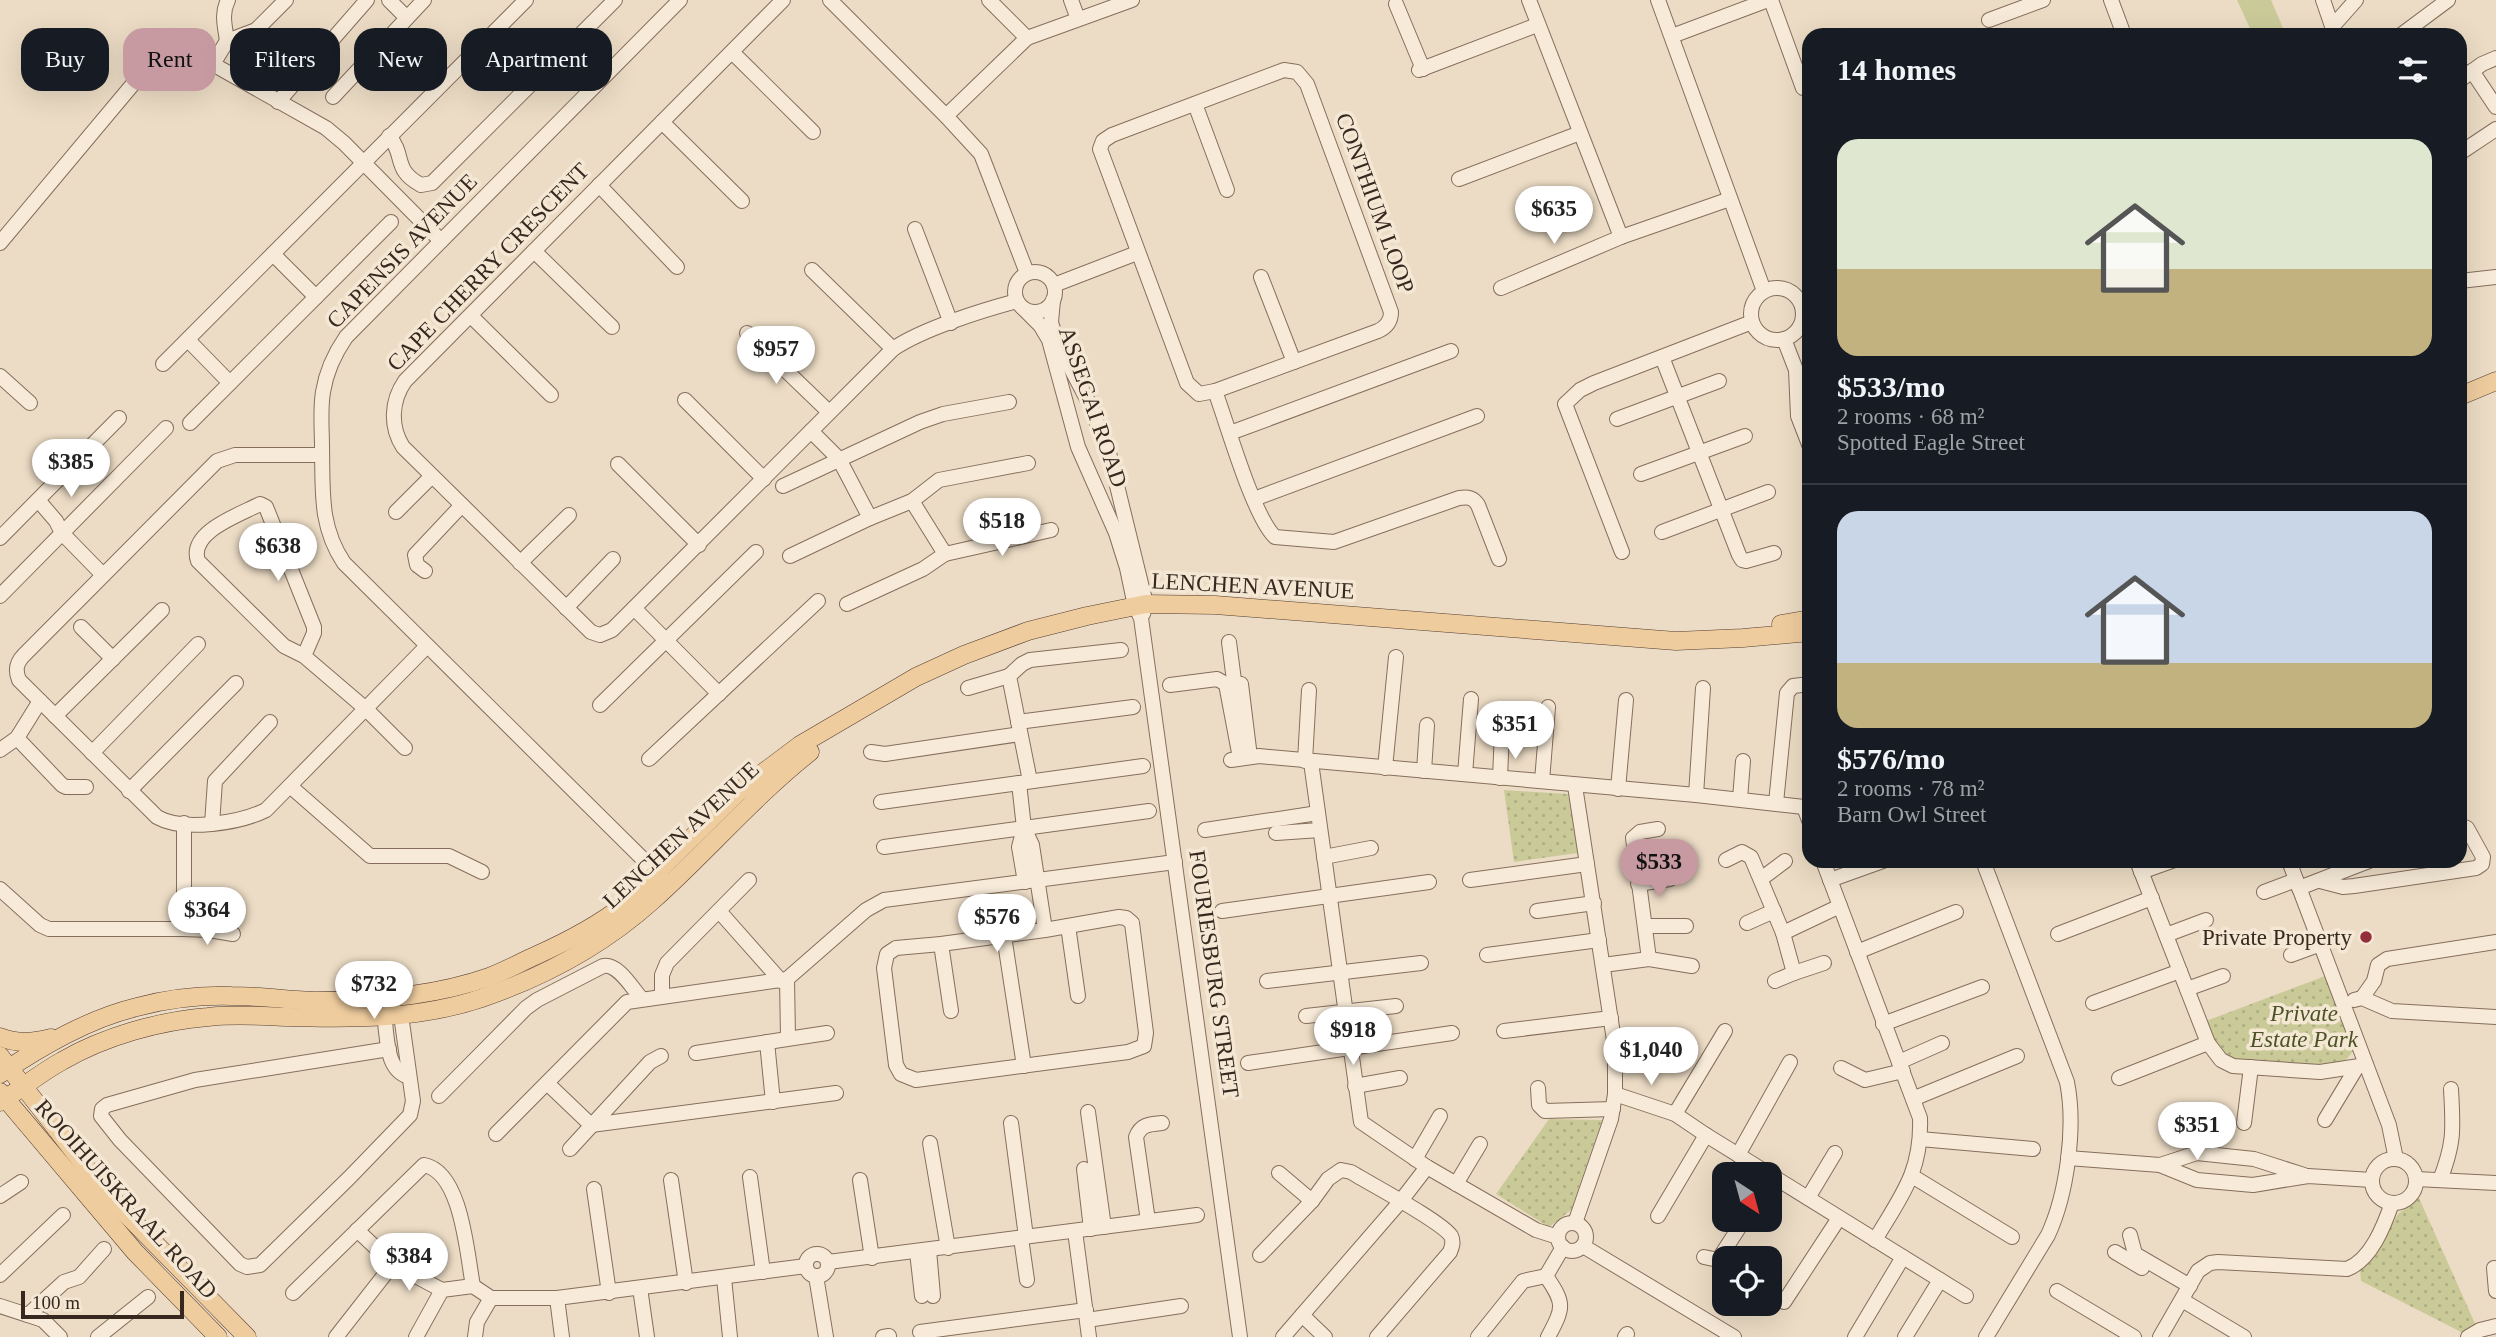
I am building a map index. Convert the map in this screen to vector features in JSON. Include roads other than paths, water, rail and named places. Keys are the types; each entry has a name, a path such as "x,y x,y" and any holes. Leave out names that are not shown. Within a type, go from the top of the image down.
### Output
{"main road":[{"path":"2467,393 2496,381"},
{"name":"LENCHEN AVENUE","path":"3,1066 119,1012 194,997 230,995 316,1001 363,999 414,995 490,977 573,938 606,919 663,878 864,708 916,677 988,645 1028,631 1141,609 1215,605 1676,640 1730,639 1802,633"},
{"name":"LENCHEN AVENUE","path":"1659,638 1802,620"},
{"name":"LENCHEN AVENUE","path":"2,1098 63,1060 99,1043 138,1030 208,1017 428,1012 480,999 545,972 605,938 650,902 663,878"},
{"path":"0,1037 27,1043 68,1034"},
{"name":"ROOIHUISKRAAL ROAD","path":"3,1066 124,1212 240,1335"},
{"name":"ROOIHUISKRAAL ROAD","path":"2,1098 135,1252 218,1337"}],"street":[{"path":"227,41 223,9 228,0"},
{"path":"216,59 227,41 256,30 286,0"},
{"path":"278,102 368,0"},
{"path":"389,0 407,18"},
{"path":"333,97 424,0"},
{"path":"163,364 526,0"},
{"path":"389,136 397,146 400,167 405,173 421,185 432,183 615,0"},
{"name":"CAPENSIS AVENUE","path":"663,878 341,559 326,524 322,505 323,389 346,337 680,0"},
{"name":"CAPE CHERRY CRESCENT","path":"783,0 405,381 396,400 396,436 403,447 591,632 600,635 612,631 893,349 951,323 1020,304"},
{"path":"830,0 974,145 986,163 1027,273"},
{"path":"989,0 1027,38"},
{"path":"1071,0 1078,19"},
{"path":"946,116 1027,38 1132,0"},
{"path":"1529,0 1621,237"},
{"path":"1658,0 1764,291"},
{"path":"1672,36 1770,0 1802,85"},
{"path":"1989,20 2043,0"},
{"path":"2111,0 2121,28"},
{"path":"2323,0 2332,28"},
{"path":"2335,28 2356,0"},
{"path":"2410,28 2448,0"},
{"path":"1396,4 1421,69 1538,25"},
{"path":"732,52 813,132"},
{"path":"2467,75 2496,58"},
{"path":"216,66 326,128 441,241"},
{"name":"CONTHIUM LOOP","path":"1284,70 1297,72 1307,84 1391,315 1389,322 1382,329 1215,391 1199,394 1187,383 1100,155 1101,145 1112,135 1195,104 1284,70"},
{"path":"2467,77 2496,107"},
{"path":"0,243 126,91"},
{"path":"1195,104 1227,190"},
{"path":"662,122 743,201"},
{"path":"2467,148 2496,129"},
{"path":"1459,179 1580,133"},
{"path":"598,185 677,267"},
{"path":"1501,288 1621,237 1730,200"},
{"path":"190,423 391,222"},
{"path":"915,229 951,323"},
{"path":"534,251 612,327"},
{"path":"1054,285 1137,253"},
{"path":"273,254 316,297"},
{"path":"812,270 893,349"},
{"path":"1027,273 1045,274 1054,285 1053,300 1049,306 1037,312 1020,304 1016,284 1027,273"},
{"path":"2467,280 2496,277"},
{"path":"1261,278 1294,362"},
{"path":"1802,300 1790,291 1778,288 1764,291 1754,301 1751,311 1752,322 1762,335 1775,340 1784,339 1799,328 1802,317"},
{"name":"ASSEGAI ROAD","path":"1053,300 1051,322 1056,340 1089,403 1109,453 1141,609"},
{"name":"ASSEGAI ROAD","path":"1020,304 1040,325 1049,340 1083,461 1116,533 1141,609"},
{"path":"471,316 551,395"},
{"path":"1622,552 1565,404 1589,385 1752,322"},
{"path":"747,334 829,412"},
{"path":"1784,339 1796,370 1798,416 1802,425"},
{"path":"188,340 230,383"},
{"path":"1230,433 1451,351"},
{"path":"1662,357 1742,560 1774,553"},
{"path":"1796,370 1802,377"},
{"path":"0,376 30,402"},
{"path":"1617,419 1719,381"},
{"path":"1215,391 1254,499 1275,537 1339,541 1459,498 1472,498 1478,505 1499,559"},
{"path":"685,400 764,478"},
{"path":"783,486 943,414 1009,402"},
{"path":"1254,499 1477,416"},
{"path":"0,538 119,418"},
{"path":"0,596 166,428"},
{"path":"811,431 839,459 870,518"},
{"path":"1641,474 1745,436"},
{"path":"1083,461 1109,453"},
{"path":"322,455 235,455 217,461 20,659 16,673 19,680 129,791 163,821 212,824 236,821 260,813 290,786 427,646"},
{"path":"790,556 912,501 934,483 946,478 1028,463"},
{"path":"618,464 699,545"},
{"path":"396,512 432,476"},
{"path":"1662,532 1768,492"},
{"path":"38,500 56,521 62,533 103,575"},
{"path":"912,501 945,554"},
{"path":"304,656 314,628 266,507 260,504 205,534 196,550 198,561 284,646 304,656 366,709 405,748"},
{"path":"425,571 417,565 415,555 462,505"},
{"path":"518,561 569,515"},
{"path":"518,561 551,524"},
{"path":"847,604 923,569 945,554 1051,530"},
{"path":"600,705 756,552"},
{"path":"566,608 613,559"},
{"path":"649,759 818,601"},
{"path":"634,608 719,694"},
{"name":"FOURIESBURG STREET","path":"1141,609 1240,1337"},
{"path":"55,716 162,610"},
{"path":"81,627 113,659"},
{"path":"1229,642 1241,758"},
{"path":"92,753 198,644"},
{"path":"968,688 1009,676 1030,660 1121,650"},
{"path":"1385,768 1396,657"},
{"path":"1239,669 1241,758"},
{"path":"1009,676 1019,728 1024,782 1024,828 1032,845 1031,881 1045,930"},
{"path":"1170,685 1217,679 1226,684 1241,758"},
{"path":"129,791 236,683"},
{"path":"1774,803 1787,694 1793,686 1802,685"},
{"path":"1309,690 1308,762 1319,822 1361,1122 1421,1163 1536,1230 1560,1242 1575,1251 1583,1246 1586,1233 1580,1225 1575,1223 1563,1226 1560,1242 1546,1276"},
{"path":"1699,795 1706,693"},
{"path":"1465,774 1471,699"},
{"path":"1618,789 1626,699"},
{"path":"0,750 16,738 40,701"},
{"path":"871,752 885,754 1133,707"},
{"path":"1546,781 1548,707"},
{"path":"212,824 215,781 270,722"},
{"path":"1774,803 1779,722"},
{"path":"1423,771 1427,725"},
{"path":"1546,781 1553,729"},
{"path":"1500,778 1502,732"},
{"path":"16,738 62,785 86,787"},
{"path":"1241,758 1465,774 1802,806"},
{"path":"1740,799 1743,761"},
{"path":"881,802 1143,766"},
{"path":"290,786 370,856 449,856 482,872"},
{"path":"1575,786 1615,1047 1614,1102 1575,1223"},
{"path":"884,847 1149,811"},
{"path":"1276,833 1319,822"},
{"path":"1206,833 1319,822"},
{"path":"184,823 184,929"},
{"path":"2320,881 2343,887 2476,868 2482,864 2483,857 2467,828"},
{"path":"1649,959 1633,838 1640,832 1658,829"},
{"path":"1324,857 1371,848"},
{"path":"1726,860 1739,853 1746,853 1752,859 1783,933 1794,973"},
{"path":"1760,878 1785,861"},
{"path":"496,1134 622,1005 633,999 784,980 861,914 884,900 1175,862"},
{"path":"1470,880 1587,864"},
{"path":"1826,868 1883,1024 1915,1098 1920,1118 1917,1165 1875,1240"},
{"path":"1830,880 1864,868"},
{"path":"1986,868 2067,1082 2070,1107 2068,1158 2058,1210 2049,1235 1986,1337"},
{"path":"2140,868 2212,1051 2227,1063 2250,1067 2320,1072 2362,1066"},
{"path":"2292,868 2343,1003 2362,1066 2391,1130 2396,1158"},
{"path":"2264,892 2320,881 2352,868"},
{"path":"1638,884 1670,879"},
{"path":"662,996 662,975 667,963 749,880"},
{"path":"1222,911 1429,882"},
{"path":"0,889 48,929 184,929 233,934"},
{"path":"2058,934 2152,898"},
{"path":"1537,911 1594,903"},
{"path":"1783,933 1840,906"},
{"path":"719,911 784,980 788,1038"},
{"path":"1747,923 1774,911"},
{"path":"1857,952 1956,912"},
{"path":"1119,917 1132,923 1145,1043 1140,1049 916,1080 899,1072 884,959 889,951 1045,930 1119,917"},
{"path":"2166,935 2206,920"},
{"path":"1068,926 1078,996"},
{"path":"1646,926 1686,926"},
{"path":"1004,936 1024,1066"},
{"path":"2362,998 2374,981 2382,961 2496,942"},
{"path":"1487,955 1600,943"},
{"path":"1547,955 1600,943"},
{"path":"941,944 951,1011"},
{"path":"2291,955 2321,944"},
{"path":"1603,965 1649,959 1692,966"},
{"path":"1267,981 1421,963"},
{"path":"1775,981 1824,963"},
{"path":"439,1096 526,1008 607,964 614,967 642,998"},
{"path":"2093,1003 2180,971"},
{"path":"2187,989 2222,976"},
{"path":"1883,1024 1982,987"},
{"path":"410,1077 393,1066 389,1049 393,1013 414,995"},
{"path":"2343,1003 2362,998 2392,1011 2496,1017"},
{"path":"363,999 393,1013"},
{"path":"1306,1016 1396,1006"},
{"path":"389,1049 195,1080 107,1105 102,1109 101,1116 120,1140 240,1264 254,1267 267,1259 405,1121 413,1108 410,1077 393,1013"},
{"path":"1504,1031 1611,1018"},
{"path":"1248,1063 1452,1032"},
{"path":"696,1053 827,1033"},
{"path":"1671,1112 1719,1034"},
{"path":"767,1042 773,1102"},
{"path":"1841,1068 1865,1080 1901,1066 1942,1043"},
{"path":"2119,1078 2208,1043"},
{"path":"570,1149 649,1062 661,1056"},
{"path":"1915,1098 2017,1056"},
{"path":"1738,1155 1790,1062"},
{"path":"2325,1120 2362,1066"},
{"path":"2244,1123 2250,1067"},
{"path":"1355,1086 1400,1078"},
{"path":"547,1083 591,1125"},
{"path":"1538,1088 1540,1107 1548,1111 1614,1102 1671,1112 1748,1162"},
{"path":"2440,1180 2454,1136 2451,1089"},
{"path":"591,1125 836,1093"},
{"path":"1088,1112 1098,1228"},
{"path":"1283,1337 1400,1202 1421,1163 1440,1116"},
{"path":"1011,1123 1027,1280"},
{"path":"1148,1221 1136,1137 1148,1124 1162,1123"},
{"path":"1657,1210 1703,1133"},
{"path":"1920,1139 2033,1149"},
{"path":"930,1143 948,1248"},
{"path":"1457,1184 1480,1144"},
{"path":"1808,1198 1836,1153"},
{"path":"2160,1165 2192,1154 2213,1155 2254,1159 2308,1176 2372,1180"},
{"path":"2211,1180 2213,1155"},
{"path":"2068,1158 2160,1165 2197,1180 2260,1185 2308,1176"},
{"path":"2396,1158 2410,1165 2416,1179 2413,1194 2400,1202 2392,1203 2378,1197 2372,1180 2375,1169 2381,1163 2396,1158"},
{"path":"293,1293 420,1167 429,1165 454,1191 473,1286"},
{"path":"1084,1169 1098,1228"},
{"path":"1260,1255 1312,1201 1331,1176 1345,1170 1436,1223 1451,1237 1452,1244 1442,1263 1377,1337"},
{"path":"1279,1173 1312,1201"},
{"path":"750,1177 763,1272"},
{"path":"1912,1177 2012,1237"},
{"path":"2416,1179 2496,1183"},
{"path":"671,1180 686,1283"},
{"path":"860,1180 872,1258"},
{"path":"0,1196 21,1182"},
{"path":"1782,1185 1966,1296"},
{"path":"594,1189 608,1293"},
{"path":"2160,1337 2201,1268 2218,1262 2336,1270 2352,1268 2365,1255 2384,1224 2392,1203"},
{"path":"0,1275 63,1215"},
{"path":"826,1337 809,1259 816,1255 823,1256 828,1262 872,1258 1197,1215"},
{"path":"1784,1302 1839,1218"},
{"path":"357,1230 393,1264 442,1290 473,1286 491,1298 507,1300 608,1293 763,1272 811,1271"},
{"path":"1075,1231 1089,1337"},
{"path":"1704,1257 1718,1259 1736,1232"},
{"path":"2130,1235 2135,1254 2244,1337"},
{"path":"1583,1246 1726,1335"},
{"path":"28,1315 64,1282 79,1277 104,1249"},
{"path":"923,1251 927,1296"},
{"path":"2115,1252 2186,1293"},
{"path":"1855,1337 1903,1257"},
{"path":"335,1337 393,1264"},
{"path":"2494,1268 2496,1291"},
{"path":"1478,1337 1523,1281 1546,1276"},
{"path":"1546,1276 1560,1297 1557,1320 1548,1337"},
{"path":"728,1277 735,1334"},
{"path":"1905,1337 1940,1280"},
{"path":"640,1288 647,1337"},
{"path":"416,1337 442,1290"},
{"path":"2057,1291 2134,1337"},
{"path":"98,1337 148,1297"},
{"path":"475,1337 477,1322 491,1298"},
{"path":"557,1298 562,1337"},
{"path":"0,1306 43,1320 60,1337"},
{"path":"920,1332 1181,1306"},
{"path":"2070,1309 2115,1337"},
{"path":"1302,1315 1325,1337"},
{"path":"2468,1337 2486,1327 2496,1326"},
{"path":"883,1337 889,1336"}],"place":[{"name":"Private Property","path":"2366,937"}],"park label":[{"name":"Private Estate Park","path":"2304,1026"}]}
